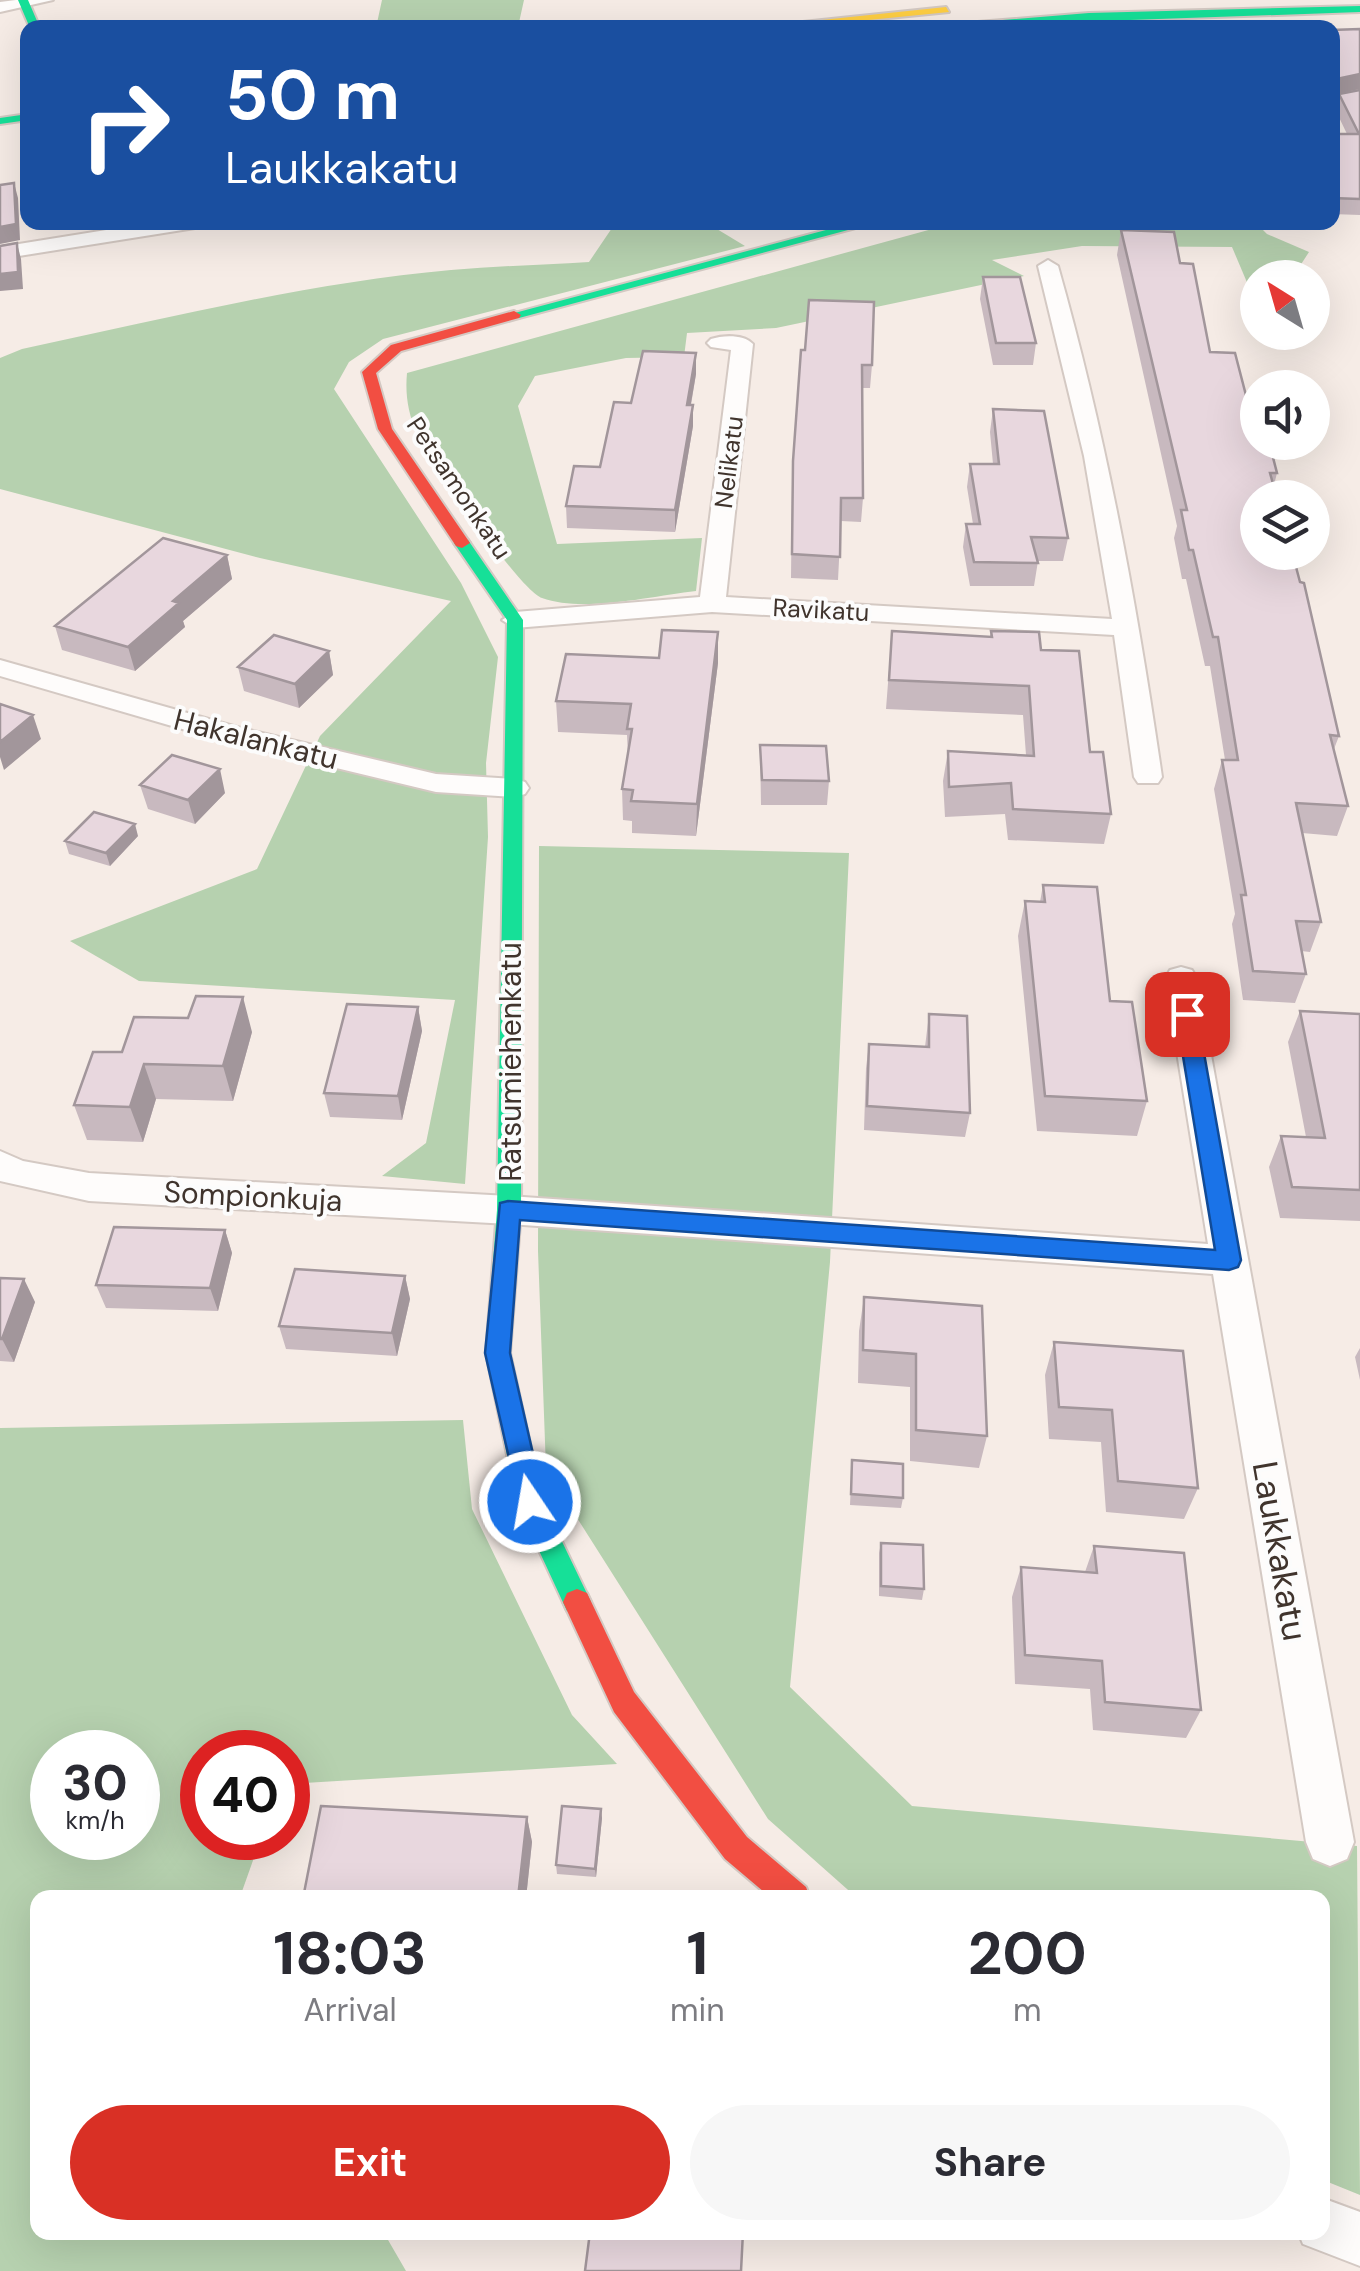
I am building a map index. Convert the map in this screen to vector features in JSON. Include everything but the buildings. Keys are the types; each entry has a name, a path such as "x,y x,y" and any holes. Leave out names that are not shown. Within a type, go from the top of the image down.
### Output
{"street":[{"path":"838,20 948,10 1199,0"},
{"path":"0,7 31,1"},
{"path":"1029,20 1360,9"},
{"path":"0,253 145,230"},
{"name":"Petsamonkatu","path":"515,620 385,429 369,372 396,348 443,333 841,230"},
{"path":"1048,266 1082,384 1128,628 1148,777"},
{"name":"Nelikatu","path":"712,604 742,344 718,343"},
{"name":"Ravikatu","path":"515,620 712,604 1128,628"},
{"path":"515,620 515,788"},
{"name":"Hakalankatu","path":"0,668 230,734 436,783 515,788"},
{"name":"Ratsumiehenkatu","path":"515,788 508,1210 498,1353 530,1502 624,1702 736,1848 786,1890"},
{"name":"Laukkakatu","path":"1181,978 1330,1842"},
{"name":"Sompionkuja","path":"0,1165 16,1172 89,1186 508,1210"},
{"path":"508,1210 1229,1260"},
{"path":"1330,2228 1360,2239"}],"green space":[{"path":"382,0 524,0 520,20 378,20"},
{"path":"611,230 719,230 745,246 383,339 349,362 334,389 461,583 498,657 486,763 488,837 465,1184 382,1176 426,1143 455,1000 139,981 70,941 257,869 320,736 451,601 260,558 0,489 0,358 22,349 235,303 343,284 451,270 589,262"},
{"path":"928,230 1263,230 1309,252 1304,260 1240,260 1240,266 1232,247 1082,246 992,260 1024,276 776,328 687,333 684,357 626,358 535,376 518,406 557,544 702,538 696,591 597,604 542,598 496,550 440,469 414,426 406,389 407,373"},
{"path":"539,846 849,853 830,1262 790,1687 912,1806 1357,1846 1360,2195 1330,2183 1330,1890 848,1890 768,1819 546,1469 538,1251"},
{"path":"463,1420 472,1509 572,1715 617,1764 310,1783 310,1730 180,1730 180,1860 253,1860 242,1890 30,1890 30,2240 388,2240 406,2271 0,2271 0,1428"}],"traffic: fast":[{"path":"23,0 32,20"},
{"path":"1029,20 1360,9"},
{"path":"0,121 20,118"},
{"path":"514,315 841,230"},
{"path":"462,543 515,620 509,1210 498,1353 530,1503 577,1602"}],"traffic: slow":[{"path":"837,20 946,10"}],"traffic: jam":[{"path":"462,543 385,429 369,372 396,348 514,315"},
{"path":"577,1602 624,1702 736,1848 786,1890"}],"route":[{"path":"530,1502 498,1353 508,1210 1229,1260 1187,1014"}]}
